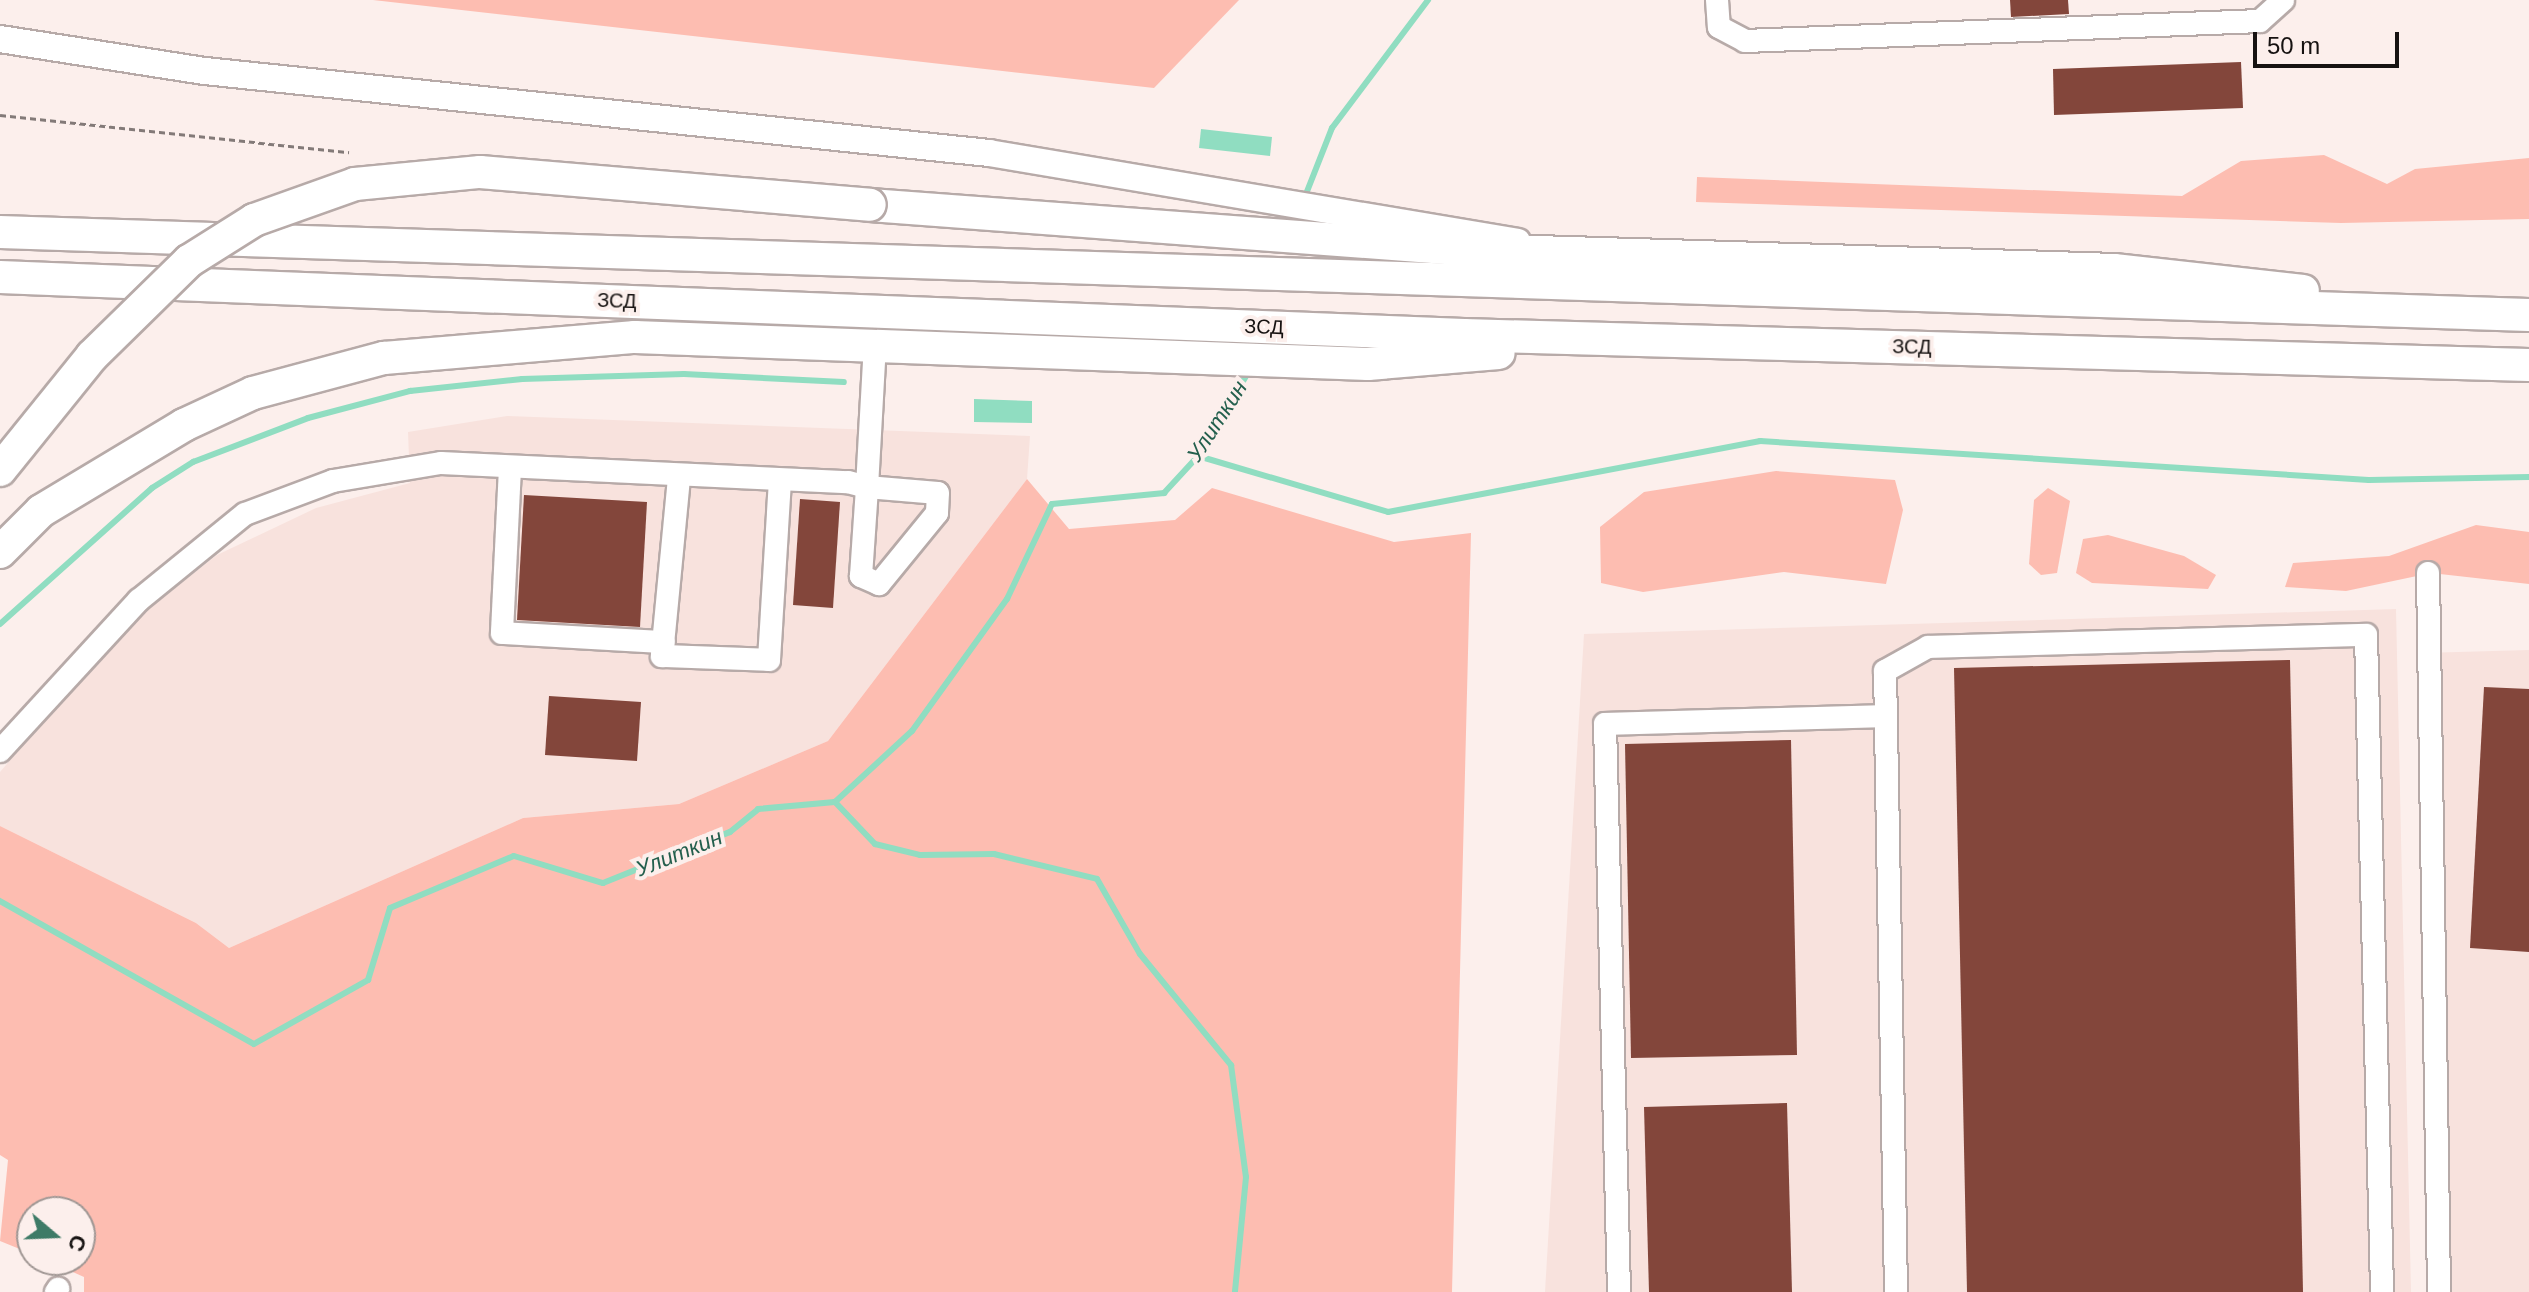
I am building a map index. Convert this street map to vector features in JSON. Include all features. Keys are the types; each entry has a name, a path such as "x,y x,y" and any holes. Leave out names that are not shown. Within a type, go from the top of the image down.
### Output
{"highway":[{"path":"0,470 101,345 189,261 254,220 355,184 480,172 870,205 1565,252 2114,270 2517,314"},
{"path":"11,232 2517,314"},
{"name":"ЗСД","path":"11,277 1660,341 2529,365"},
{"path":"0,552 41,511 157,440 253,393 384,358 635,337 1368,364 1660,341"}],"main road":[{"path":"0,39 205,71 989,153 1565,252"}],"lane":[{"path":"1717,0 1719,27 1745,41 2260,21 2283,0"},
{"path":"0,751 139,600 245,514 333,481 441,463 780,481 867,487 938,493 937,513 879,584 861,576 867,487 875,346"},
{"path":"510,468 502,633 664,642"},
{"path":"679,478 662,656 769,660 780,481"},
{"path":"2428,573 2439,1292"},
{"path":"1896,1292 1885,671 1928,647 2366,635 2382,1292"},
{"path":"1619,1292 1605,724 1886,716"}],"path":[{"path":"0,115 349,152"}],"shaded area":[{"path":"373,0 1239,0 1154,88"},
{"path":"1201,129 1272,137 1270,156 1199,148"},
{"path":"2324,155 2387,184 2415,169 2529,158 2529,219 2341,223 1696,202 1697,177 2182,196 2241,161"},
{"path":"974,399 1032,401 1032,423 974,422"},
{"path":"507,416 1030,436 1027,479 828,741 679,804 523,818 229,948 196,923 0,826 0,772 126,626 217,555 316,508 410,483 408,432"},
{"path":"1776,471 1895,480 1903,510 1886,584 1784,572 1643,592 1601,583 1600,527 1644,492"},
{"path":"1027,479 1069,529 1175,520 1212,488 1394,542 1471,533 1452,1292 84,1292 82,1276 96,1276 96,1196 16,1196 16,1248 0,1241 8,1160 0,1155 0,826 196,923 229,948 523,818 679,804 828,741"},
{"path":"2048,488 2070,501 2057,573 2041,575 2029,564 2034,500"},
{"path":"2476,525 2529,532 2529,584 2431,573 2346,591 2285,587 2293,563 2389,556"},
{"path":"2108,535 2184,556 2216,575 2208,589 2092,583 2076,573 2083,539"},
{"path":"2396,609 2411,1292 1545,1292 1584,634"},
{"path":"2529,650 2529,1292 2442,1292 2422,653"}],"building":[{"path":"2010,0 2068,0 2069,14 2011,17"},
{"path":"2241,62 2243,108 2054,115 2053,69"},
{"path":"524,495 647,502 640,627 517,620"},
{"path":"800,499 840,502 833,608 793,605"},
{"path":"2290,660 2303,1292 1967,1292 1954,668"},
{"path":"2484,687 2529,689 2529,952 2470,948"},
{"path":"549,696 641,702 637,761 545,755"},
{"path":"1791,740 1797,1055 1631,1058 1625,744"},
{"path":"1787,1103 1792,1292 1649,1292 1644,1107"}],"waterway":[{"path":"1306,194 1332,128 1428,0"},
{"name":"Улиткин","path":"0,901 254,1044 368,980 390,908 514,856 603,883 730,832 758,809 835,802 912,731 1007,599 1052,504 1164,493 1198,456 1249,371"},
{"path":"0,624 152,488 193,462 308,418 410,391 522,379 684,374 844,382"},
{"path":"1198,456 1388,512 1760,441 2369,480 2529,477"},
{"path":"835,802 875,844 920,855 994,854 1097,879 1140,954 1231,1065 1246,1177 1235,1292"}]}
